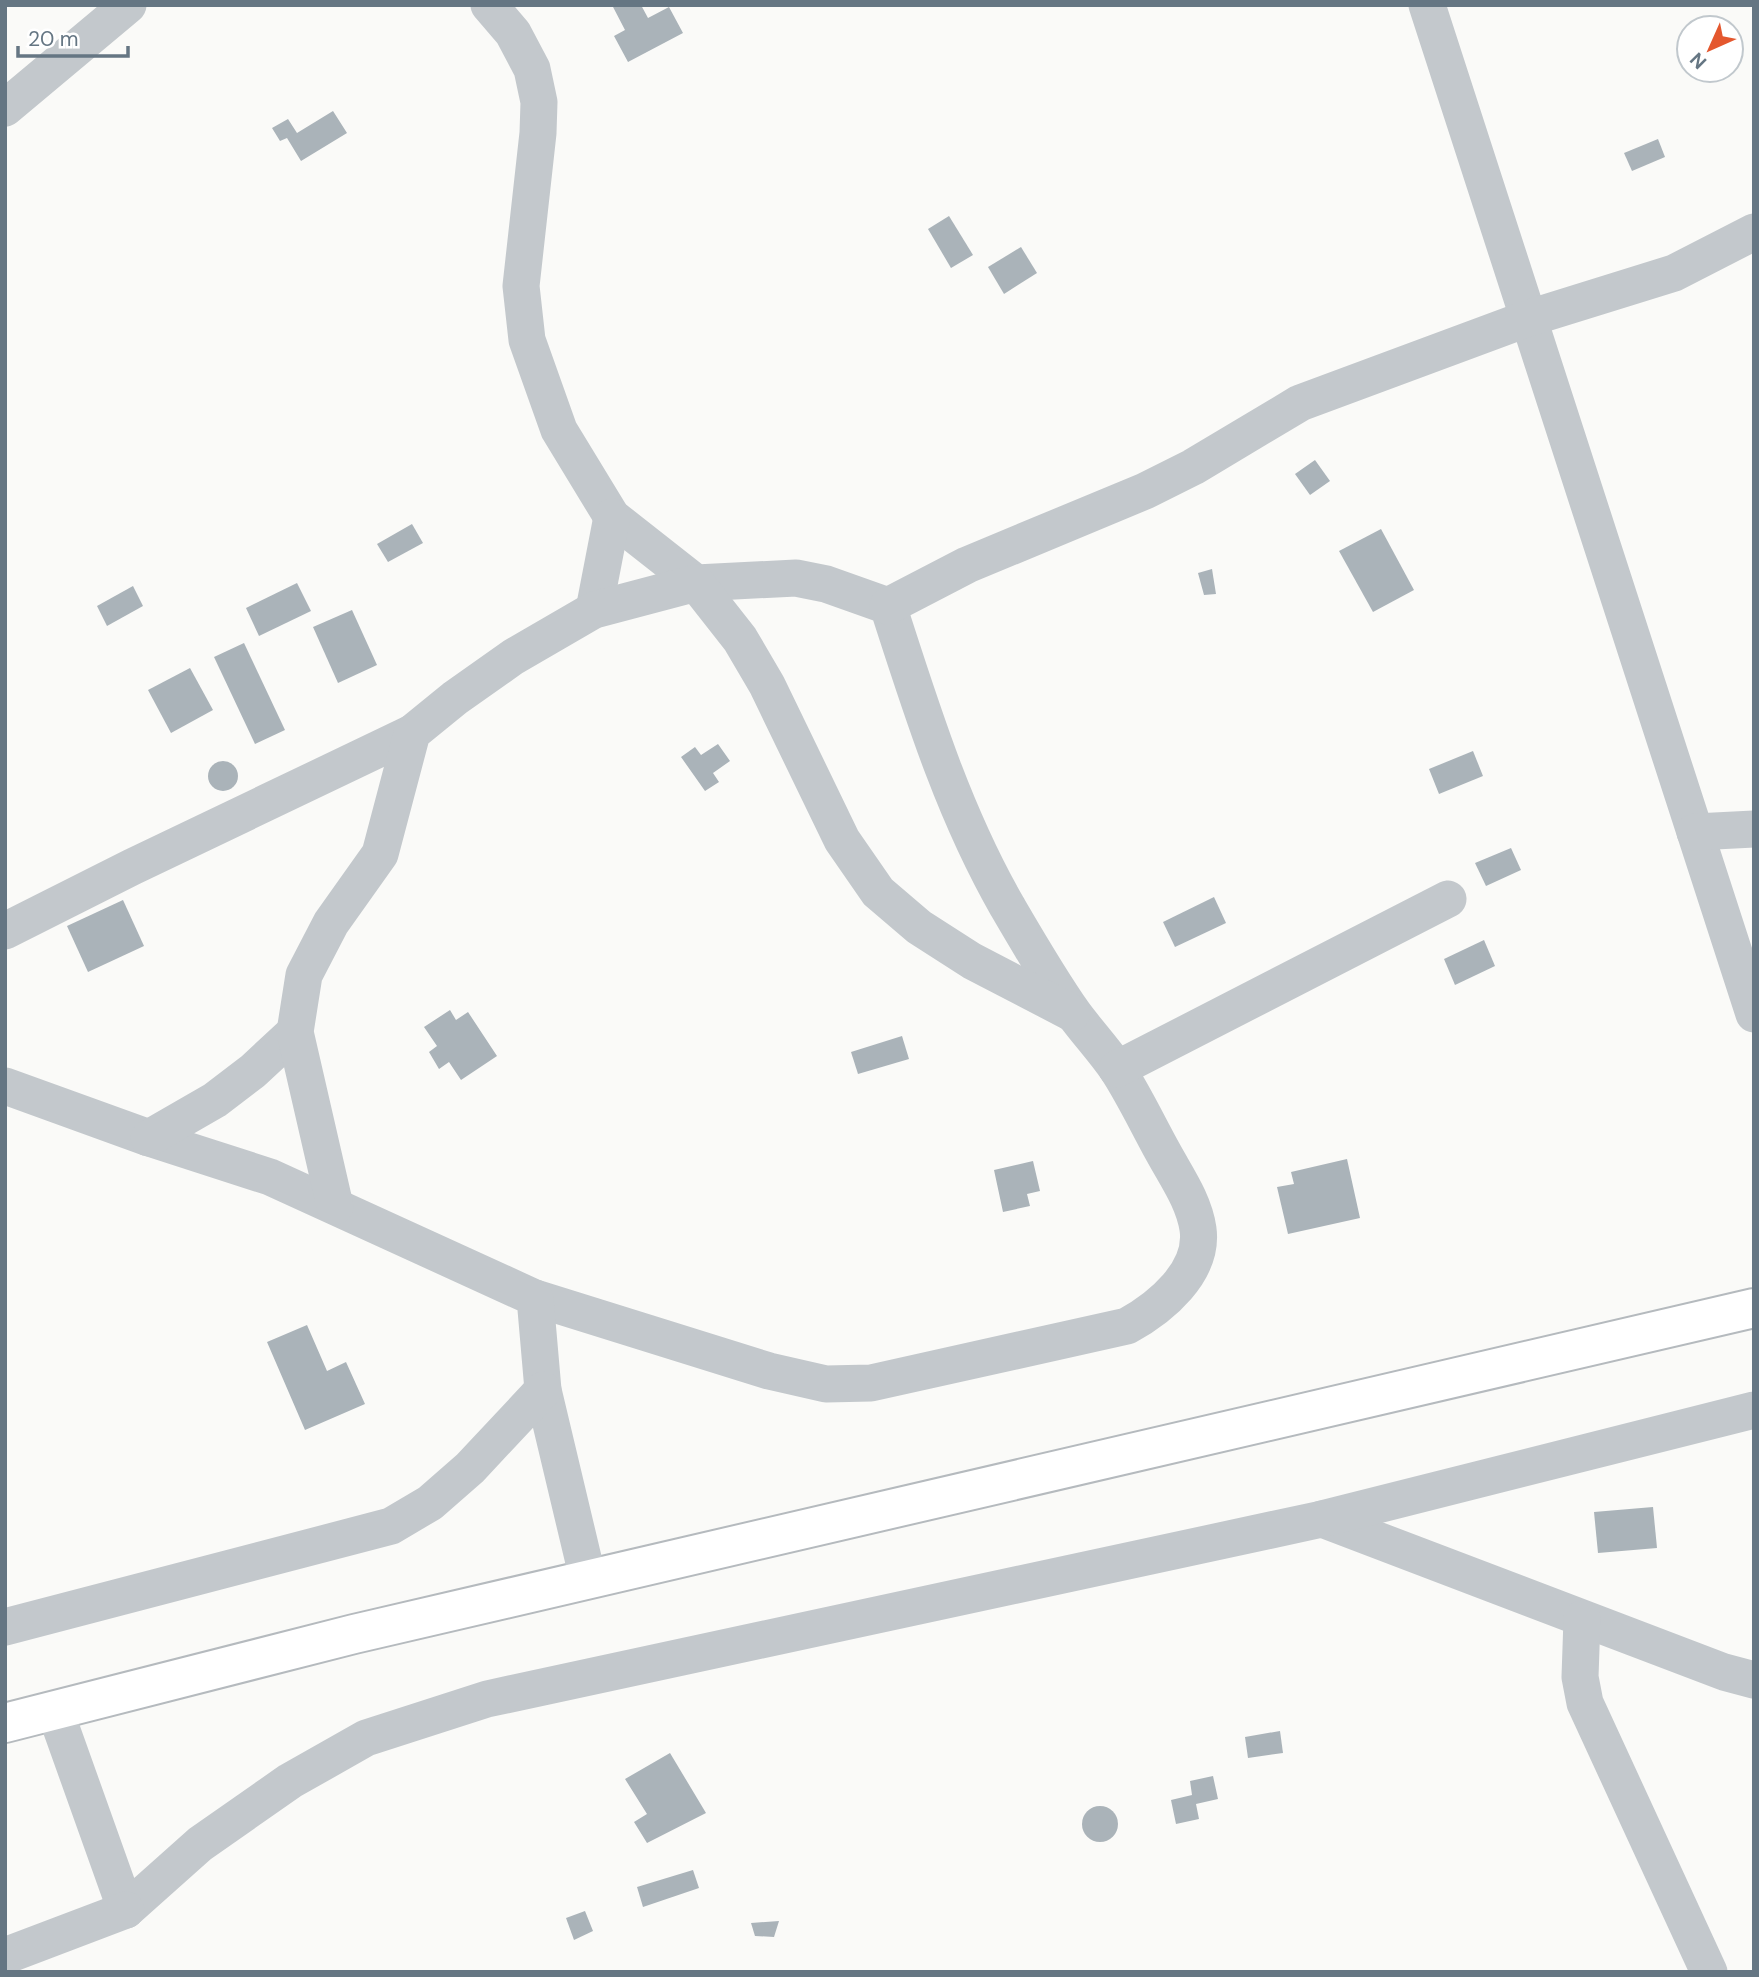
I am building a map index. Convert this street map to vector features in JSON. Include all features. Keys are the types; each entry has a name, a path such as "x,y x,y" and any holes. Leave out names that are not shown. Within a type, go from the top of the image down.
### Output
{"main road":[{"path":"5,1723 354,1634 1754,1308"}],"street":[{"path":"5,108 128,5"},
{"path":"489,5 520,19 539,102 521,286 527,340 559,430 612,517 696,583 740,639 767,685 842,840 878,892 919,927 972,961 1073,1013"},
{"path":"1427,5 1754,1014"},
{"path":"5,931 412,733 455,698 513,657 594,610 696,583 796,578 826,584 888,606 967,565 1145,491 1193,467 1300,403 1529,318 1674,272 1754,232"},
{"path":"594,610 612,517"},
{"path":"5,1086 149,1138 270,1177 535,1297 769,1371 826,1384 871,1383 1127,1326 1164,1301 1183,1279 1197,1253 1198,1230 1191,1203 1117,1069 1073,1013 1006,904 965,822 930,737 888,606"},
{"path":"335,1206 295,1032 304,975 331,923 380,853 412,733"},
{"path":"1695,832 1754,829"},
{"path":"1117,1069 1448,899"},
{"path":"149,1138 215,1100 253,1071 295,1032"},
{"path":"535,1297 543,1390 588,1579"},
{"path":"5,1627 391,1526 430,1503 470,1468 543,1390"},
{"path":"5,1956 126,1910 211,1836 290,1781 366,1738 487,1699 1322,1519 1754,1410"},
{"path":"1322,1519 1724,1672 1754,1680"},
{"path":"1582,1619 1580,1677 1585,1703 1709,1972"},
{"path":"55,1711 126,1910"}],"building":[{"path":"612,5 641,5 648,18 669,7 683,33 628,62 614,36 625,30"},
{"path":"333,111 347,133 301,161 287,138 280,141 272,128 288,119 297,133"},
{"path":"1658,139 1665,157 1632,171 1624,153"},
{"path":"949,216 973,255 951,268 928,229"},
{"path":"1021,247 1037,273 1004,294 988,267"},
{"path":"1315,460 1330,481 1310,495 1295,474"},
{"path":"412,524 423,543 388,562 377,544"},
{"path":"1381,529 1414,590 1373,612 1339,551"},
{"path":"1212,569 1216,594 1204,595 1198,573"},
{"path":"297,583 311,611 259,636 246,608"},
{"path":"133,586 143,606 107,626 97,606"},
{"path":"352,610 377,665 338,683 313,627"},
{"path":"244,643 285,730 255,744 214,657"},
{"path":"190,668 213,710 171,733 148,690"},
{"path":"718,744 730,761 713,773 719,782 705,791 681,757 695,747 701,755"},
{"path":"1473,751 1483,776 1439,794 1429,769"},
{"path":"223,761 233,766 238,776 233,786 223,791 213,786 208,776 213,766"},
{"path":"1511,848 1521,870 1486,886 1475,863"},
{"path":"1214,897 1226,923 1175,947 1163,922"},
{"path":"123,900 144,946 88,972 67,926"},
{"path":"1484,940 1495,966 1455,985 1444,959"},
{"path":"450,1010 456,1020 468,1012 497,1056 461,1080 449,1062 439,1069 429,1052 437,1046 424,1027"},
{"path":"902,1036 909,1059 858,1074 851,1052"},
{"path":"1347,1159 1360,1218 1288,1234 1277,1187 1294,1184 1291,1172"},
{"path":"1033,1161 1040,1191 1027,1194 1030,1206 1003,1212 994,1170"},
{"path":"307,1325 327,1371 346,1362 365,1404 305,1430 267,1342"},
{"path":"1653,1507 1657,1548 1598,1553 1594,1512"},
{"path":"1280,1731 1283,1753 1248,1758 1245,1737"},
{"path":"670,1753 706,1813 647,1843 634,1822 647,1814 625,1779"},
{"path":"1213,1776 1218,1799 1196,1804 1199,1819 1176,1824 1171,1800 1192,1795 1190,1781"},
{"path":"1100,1806 1112,1812 1118,1824 1112,1836 1100,1842 1088,1836 1082,1824 1088,1812"},
{"path":"693,1870 699,1888 643,1907 637,1887"},
{"path":"585,1911 593,1931 574,1940 566,1918"},
{"path":"779,1921 774,1937 755,1936 751,1923"}]}
